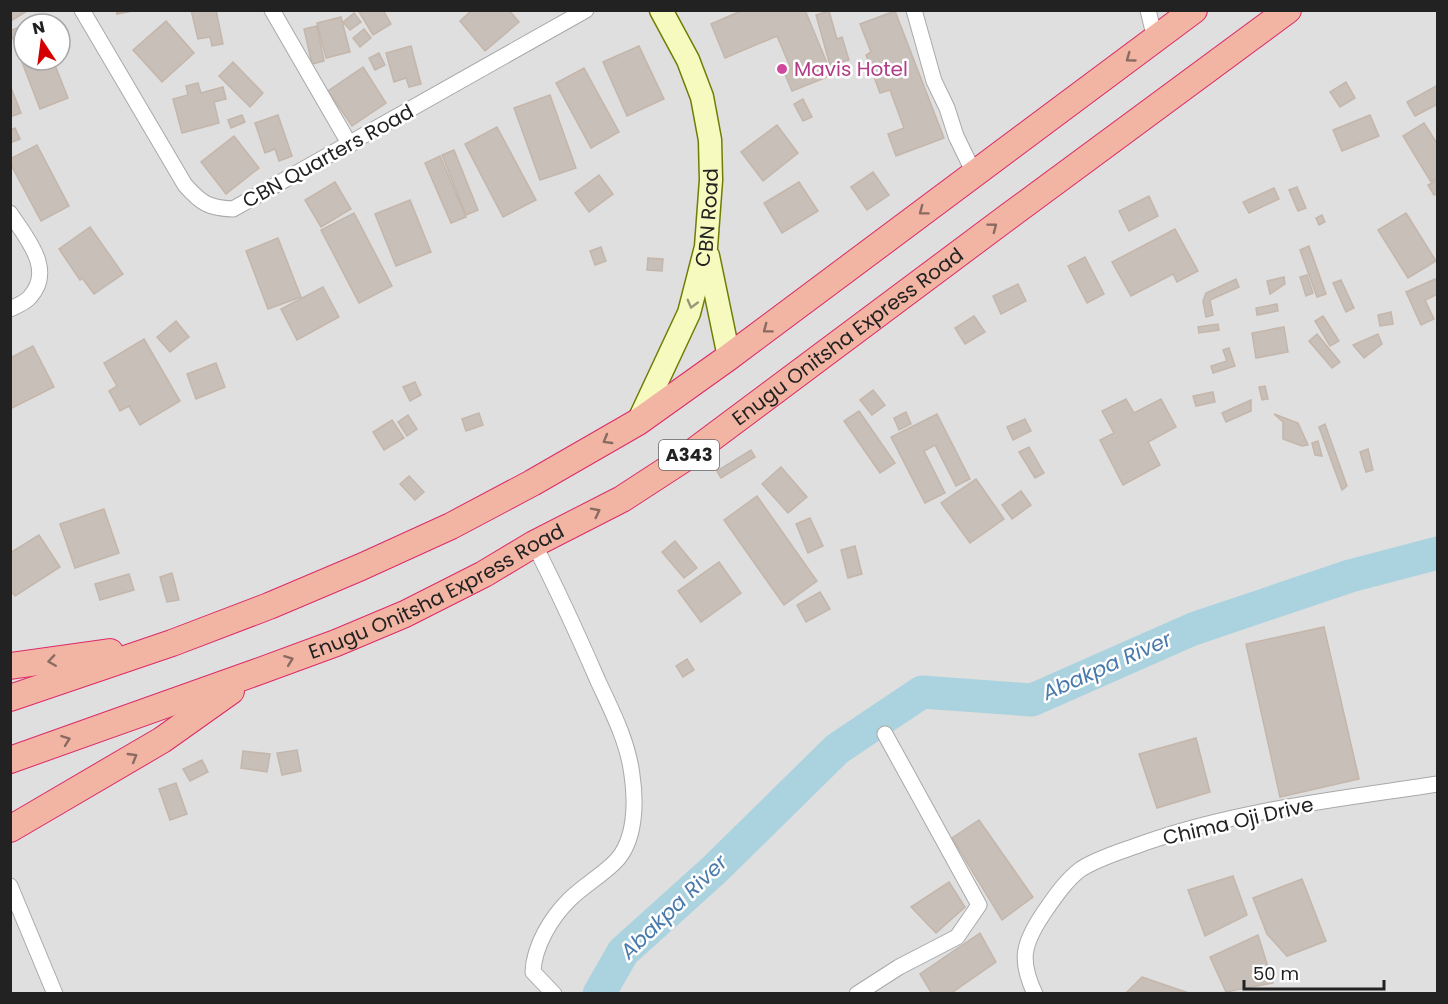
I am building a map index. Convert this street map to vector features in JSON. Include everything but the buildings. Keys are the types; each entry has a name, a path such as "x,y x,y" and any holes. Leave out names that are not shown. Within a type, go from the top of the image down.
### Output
{"highway":[{"name":"A343","path":"10,698 172,643 269,606 451,526 638,422 729,357 1194,10"},
{"name":"Enugu Onitsha Express Road","path":"10,760 257,672 405,614 622,499 685,458 1288,10"},
{"path":"10,666 172,643"},
{"path":"10,829 162,740 257,672"}],"main road":[{"name":"CBN Road","path":"638,422 689,314 706,247 711,180 710,140 702,97 688,60 661,10"},
{"path":"706,247 729,357"}],"street":[{"name":"CBN Quarters Road","path":"82,10 185,185 199,200 215,209 233,209 586,10"},
{"path":"272,10 350,144"},
{"path":"914,10 934,81 974,173"},
{"path":"1148,10 1155,39"},
{"path":"10,213 40,259 39,282 30,298 10,309"},
{"path":"534,544 562,600 623,738 632,774 634,799 633,821 623,851 606,870 569,900 550,923 536,951 533,972 554,993"},
{"path":"857,993 899,967 957,937 980,904 885,734"},
{"name":"Chima Oji Drive","path":"1035,993 1026,976 1024,958 1028,939 1074,874 1098,860 1180,831 1221,821 1360,795 1437,784"},
{"path":"10,886 56,993"}],"shaded area":[{"path":"11,11 1437,11 1437,993 11,993"}],"waterway":[{"name":"Abakpa River","path":"599,994 623,952 714,870 837,749 922,692 1032,700 1193,629 1350,576 1438,553"}],"place":[{"name":"Mavis Hotel","path":"782,69"}]}
